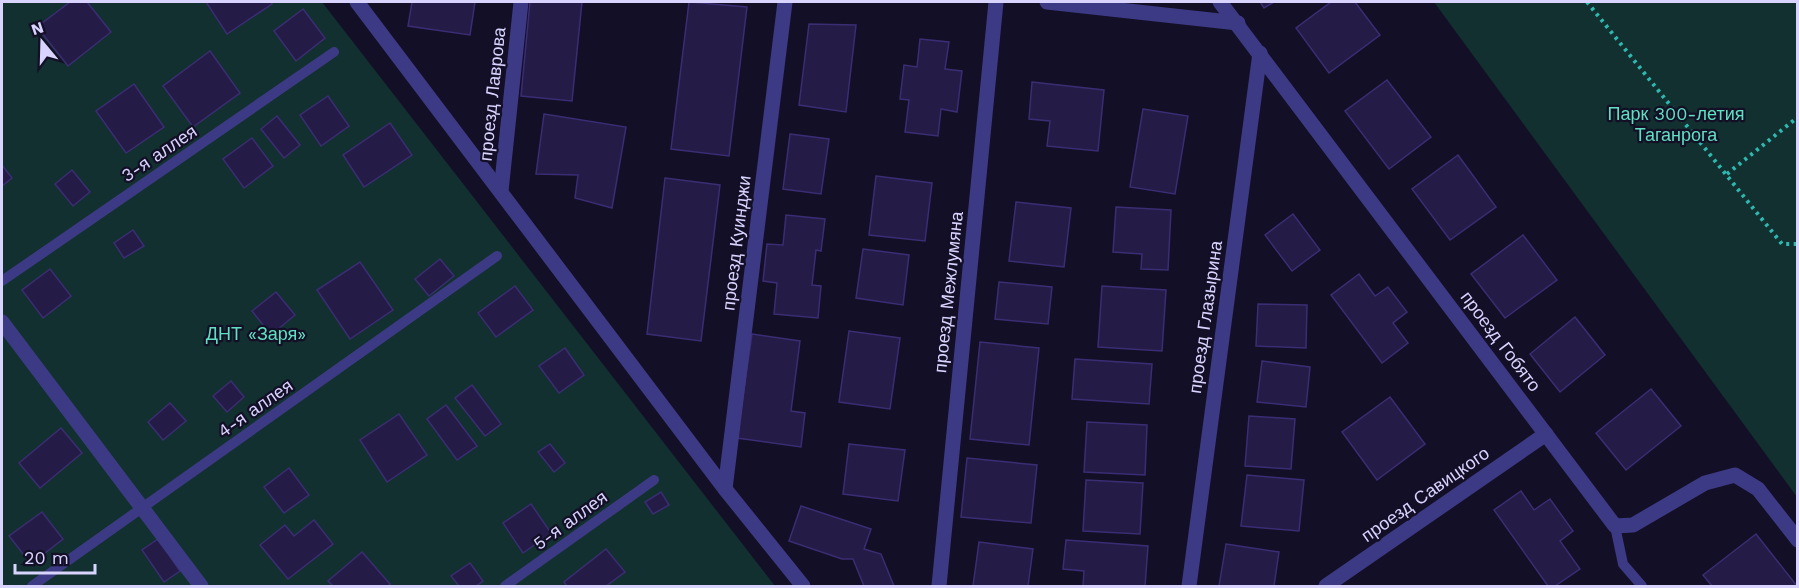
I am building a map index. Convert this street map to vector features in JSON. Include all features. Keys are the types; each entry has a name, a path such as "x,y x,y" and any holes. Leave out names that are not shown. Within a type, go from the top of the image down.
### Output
{"street":[{"path":"357,2 725,489 803,586"},
{"name":"проезд Лаврова","path":"501,191 521,2"},
{"name":"проезд Куинджи","path":"725,489 785,2"},
{"name":"проезд Межлумяна","path":"939,586 996,2"},
{"path":"1047,2 1238,23"},
{"name":"проезд Гобято","path":"1220,2 1615,526"},
{"name":"проезд Глазырина","path":"1189,586 1260,53"},
{"path":"2,322 201,586"},
{"name":"проезд Савицкого","path":"1326,586 1546,434"},
{"path":"1615,526 1633,525 1705,483 1736,475 1758,489 1797,540"}],"lane":[{"name":"3-я аллея","path":"2,281 334,52"},
{"name":"4-я аллея","path":"32,586 497,256"},
{"name":"5-я аллея","path":"505,586 654,480"},
{"path":"1615,526 1623,564 1642,586"}],"path":[{"path":"1587,2 1782,244 1797,244"},
{"path":"1727,174 1797,117"}],"green space":[{"name":"ДНТ «Заря»","path":"2,2 322,2 775,586 2,586"},
{"name":"Парк 300-летия Таганрога","path":"1434,2 1797,2 1797,497"}],"building":[{"path":"70,2 87,2 111,32 68,66 37,27"},
{"path":"206,2 271,2 272,4 227,34"},
{"path":"412,2 475,2 470,35 408,26"},
{"path":"530,2 582,2 572,101 521,96"},
{"path":"689,2 747,7 729,156 671,149"},
{"path":"1260,2 1274,2 1264,8"},
{"path":"1331,2 1355,2 1380,35 1329,73 1296,28"},
{"path":"303,9 325,38 296,61 274,31"},
{"path":"809,24 856,25 846,112 799,105"},
{"path":"920,39 949,42 945,69 962,71 957,112 941,109 938,136 905,132 909,100 900,99 904,65 917,67"},
{"path":"210,51 240,93 193,127 163,86"},
{"path":"1387,80 1431,137 1389,169 1345,111"},
{"path":"1032,82 1104,90 1098,151 1047,146 1050,121 1029,119"},
{"path":"134,84 164,127 126,153 96,111"},
{"path":"328,96 349,126 321,146 300,115"},
{"path":"1143,109 1188,116 1175,194 1130,187"},
{"path":"544,114 626,127 612,208 575,198 578,175 536,174"},
{"path":"277,116 300,145 284,158 261,129"},
{"path":"390,123 412,155 364,187 343,155"},
{"path":"790,134 829,139 821,194 783,189"},
{"path":"252,138 273,166 244,188 223,159"},
{"path":"1458,155 1496,207 1450,240 1412,189"},
{"path":"2,165 12,178 2,186"},
{"path":"72,170 90,192 73,206 55,184"},
{"path":"876,176 932,183 925,241 869,235"},
{"path":"665,178 720,185 701,341 647,334"},
{"path":"1016,202 1071,208 1064,267 1009,261"},
{"path":"1116,207 1171,210 1168,270 1141,269 1142,254 1113,252"},
{"path":"1293,214 1320,250 1292,271 1265,235"},
{"path":"786,215 825,219 821,251 816,250 812,285 821,286 818,318 774,314 777,283 763,281 767,244 783,245"},
{"path":"133,230 144,246 124,258 114,243"},
{"path":"1523,235 1557,280 1505,318 1471,274"},
{"path":"863,249 909,255 903,305 856,298"},
{"path":"440,259 454,276 429,296 415,279"},
{"path":"360,262 393,310 350,339 317,290"},
{"path":"50,269 71,296 43,318 22,290"},
{"path":"1359,274 1375,296 1388,287 1407,312 1393,323 1408,343 1382,363 1331,295"},
{"path":"999,282 1052,287 1048,324 995,319"},
{"path":"515,286 533,310 496,337 478,313"},
{"path":"1102,286 1166,290 1162,351 1098,347"},
{"path":"276,292 295,315 271,335 252,311"},
{"path":"1258,304 1307,305 1306,348 1256,346"},
{"path":"1575,317 1605,355 1560,392 1530,354"},
{"path":"849,331 900,338 890,409 839,402"},
{"path":"752,334 800,341 791,411 805,413 801,447 737,438"},
{"path":"980,342 1039,348 1029,445 970,439"},
{"path":"565,348 584,375 559,393 539,366"},
{"path":"1075,359 1152,364 1149,404 1072,399"},
{"path":"1262,361 1310,367 1306,407 1257,402"},
{"path":"231,381 244,397 227,412 213,396"},
{"path":"472,385 501,424 485,436 455,398"},
{"path":"1651,389 1681,426 1626,470 1596,433"},
{"path":"1390,397 1425,444 1377,480 1342,432"},
{"path":"170,403 186,421 163,440 148,422"},
{"path":"446,405 477,446 457,460 427,419"},
{"path":"399,414 427,455 387,482 360,440"},
{"path":"1249,416 1295,419 1291,469 1245,466"},
{"path":"1087,422 1147,425 1145,475 1084,472"},
{"path":"61,428 82,453 40,488 19,463"},
{"path":"550,444 565,463 554,472 538,452"},
{"path":"849,444 905,450 898,501 843,494"},
{"path":"967,458 1037,465 1031,523 961,517"},
{"path":"289,468 309,495 284,513 264,487"},
{"path":"1247,475 1304,480 1299,531 1241,526"},
{"path":"1086,480 1143,483 1140,534 1083,531"},
{"path":"1521,491 1534,510 1550,499 1573,531 1560,541 1580,569 1555,586 1548,586 1494,510"},
{"path":"661,492 669,505 653,514 645,502"},
{"path":"531,504 551,533 523,553 503,523"},
{"path":"801,506 871,529 864,549 881,554 894,586 864,586 853,559 842,559 789,541"},
{"path":"42,512 63,539 31,564 9,536"},
{"path":"314,520 333,544 288,579 260,545 285,525 294,536"},
{"path":"1756,534 1797,586 1712,586 1703,575"},
{"path":"158,539 180,571 164,582 142,550"},
{"path":"1066,540 1148,546 1145,586 1083,586 1084,571 1063,569"},
{"path":"979,542 1033,549 1028,586 973,586"},
{"path":"1226,544 1279,552 1274,586 1219,586"},
{"path":"606,549 625,572 606,586 567,586 564,582"},
{"path":"362,552 390,584 388,586 333,586 328,581"},
{"path":"470,563 483,581 476,586 459,586 451,576"}]}
